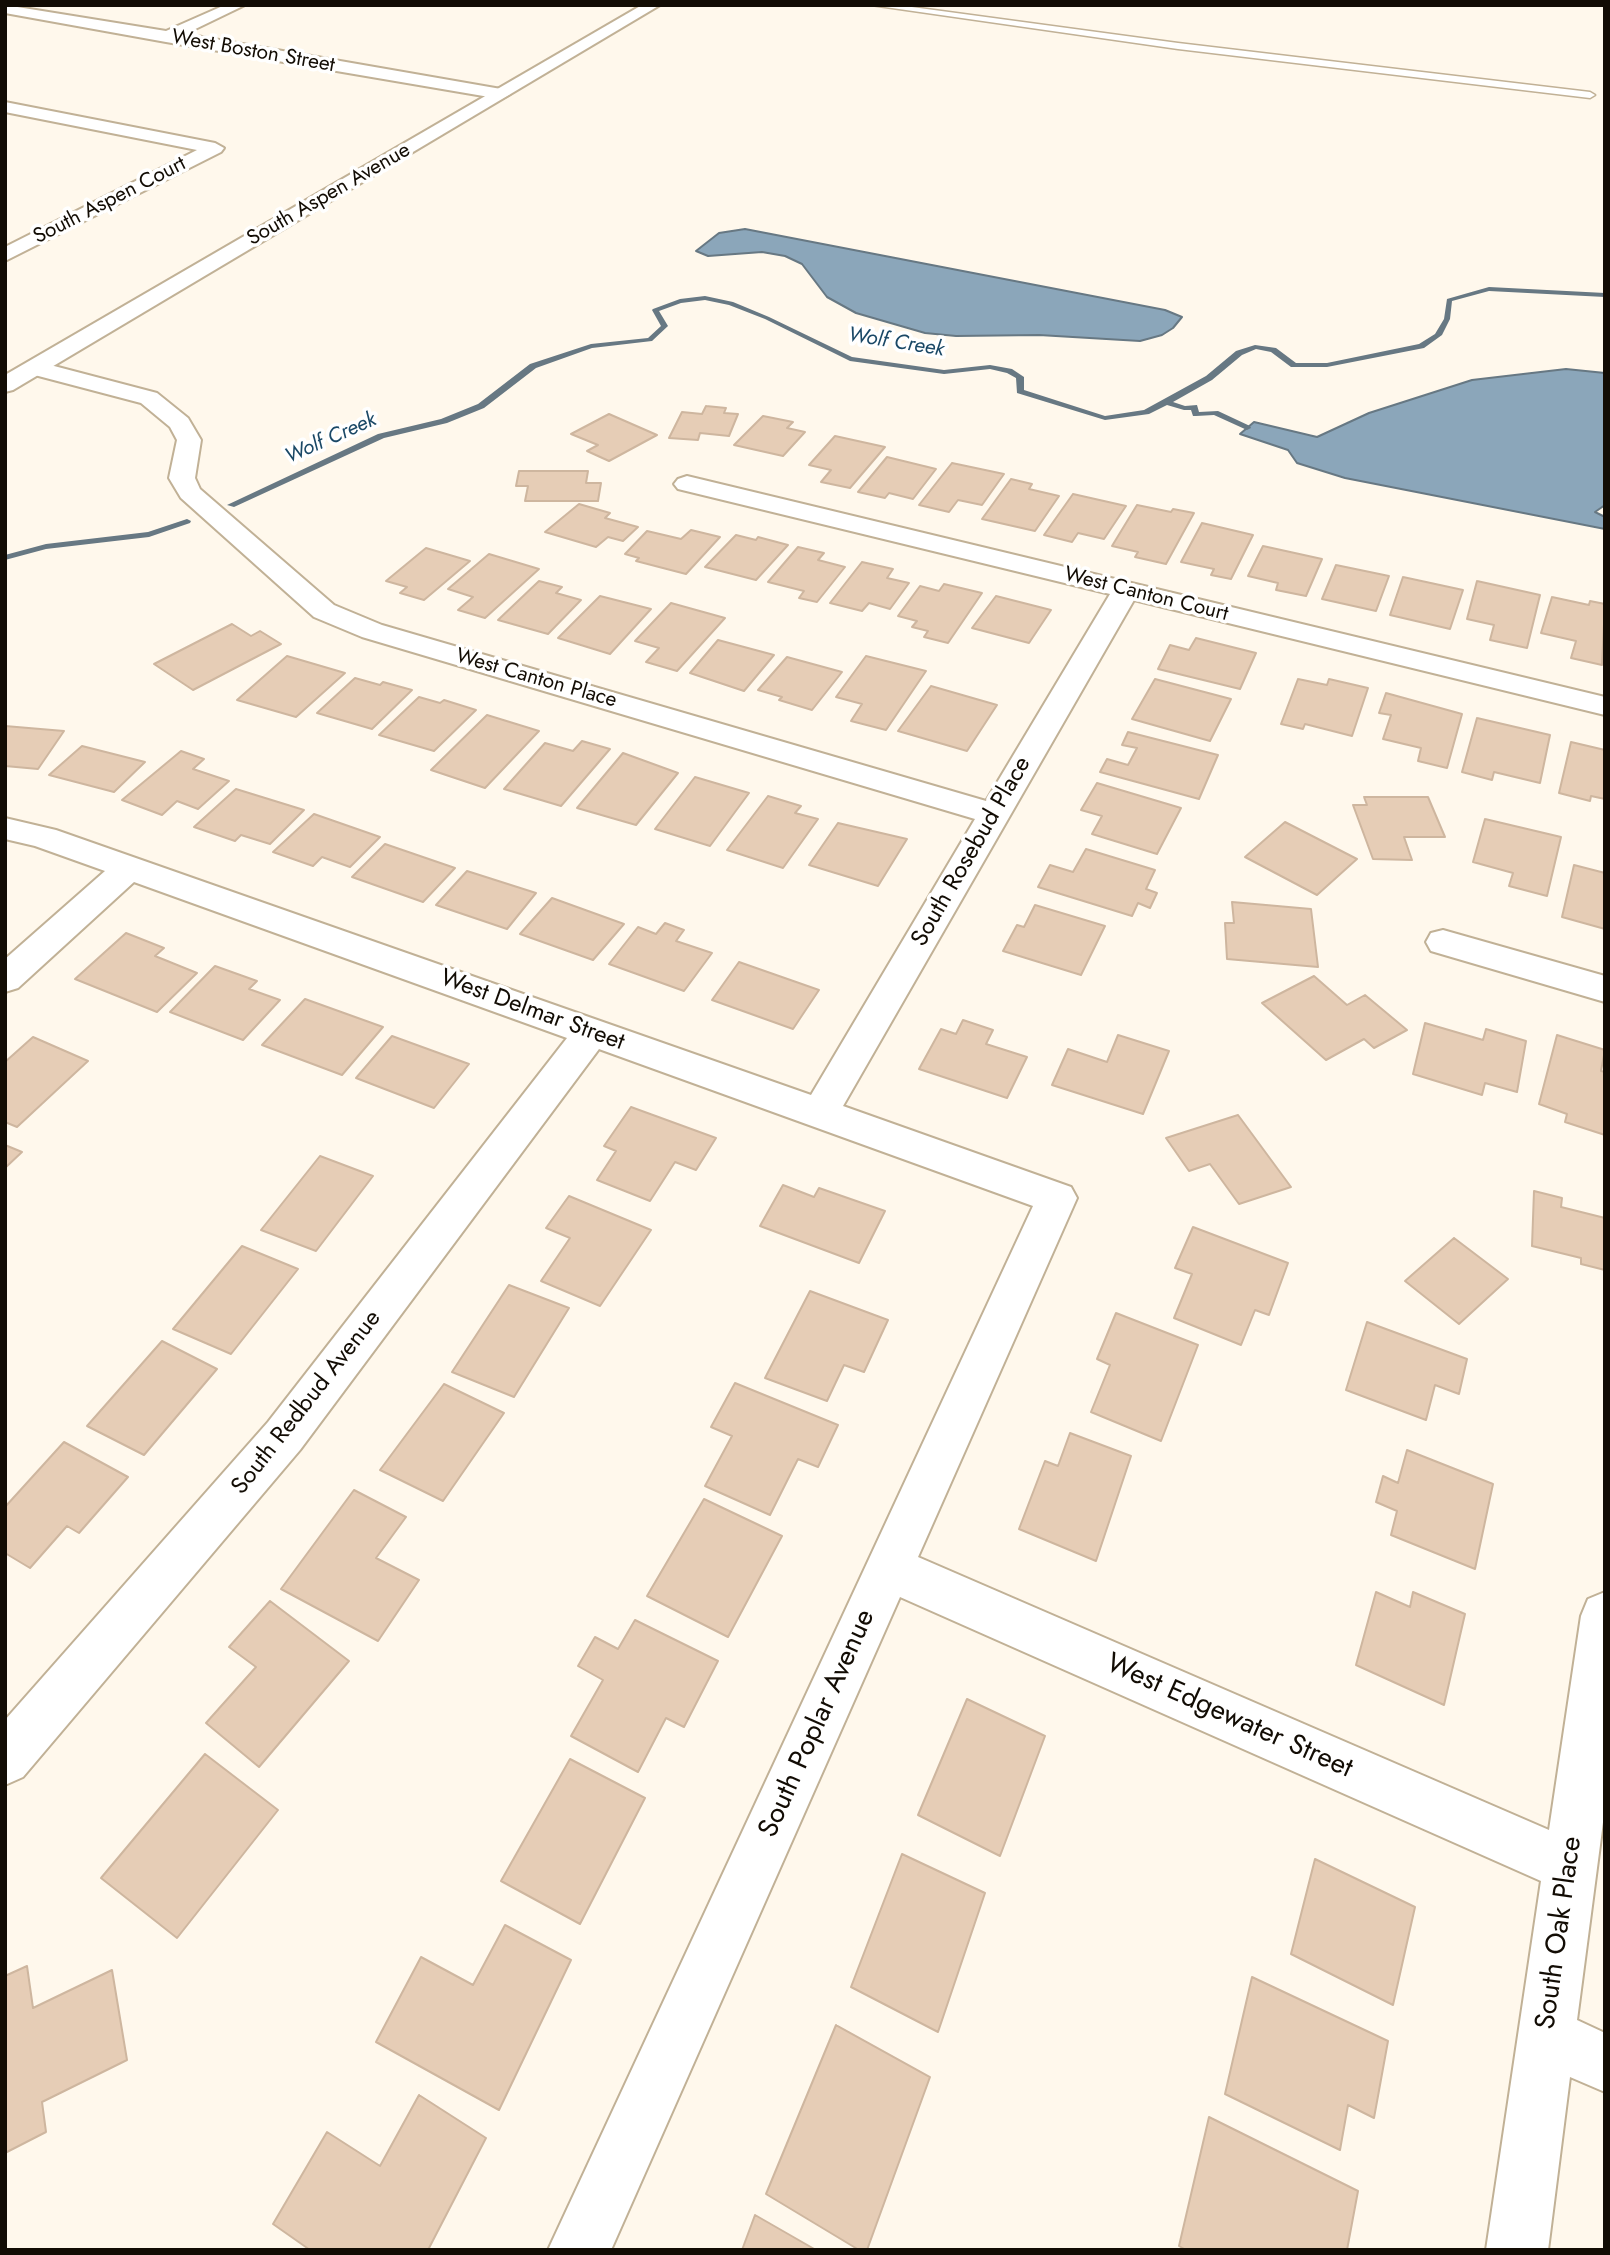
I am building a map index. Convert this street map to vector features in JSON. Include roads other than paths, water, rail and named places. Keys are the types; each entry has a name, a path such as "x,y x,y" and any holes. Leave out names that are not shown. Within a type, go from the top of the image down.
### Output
{"street":[{"path":"166,37 238,5"},
{"name":"South Aspen Avenue","path":"9,383 653,5"},
{"name":"West Boston Street","path":"5,8 501,94"},
{"path":"5,27 34,14"},
{"name":"South Aspen Court","path":"5,107 215,148 5,255"},
{"path":"5,233 36,239"},
{"path":"35,368 149,398 180,423"},
{"path":"9,383 180,423"},
{"name":"West Canton Place","path":"180,423 189,440 182,478 190,493 324,611 372,631 994,814"},
{"name":"West Canton Court","path":"687,485 1605,706"},
{"name":"South Rosebud Place","path":"819,1114 1126,590"},
{"name":"West Delmar Street","path":"5,828 45,838 1057,1198"},
{"path":"5,979 128,869"},
{"path":"1443,942 1605,989"},
{"name":"South Redbud Avenue","path":"5,1759 284,1437 592,1032"},
{"name":"South Poplar Avenue","path":"579,2250 1057,1198"},
{"name":"West Edgewater Street","path":"889,1568 1569,1866"},
{"name":"South Oak Place","path":"1517,2250 1605,1616"},
{"path":"1545,2035 1605,2063"}],"lane":[{"path":"875,5 1178,46 1590,94"}],"water":[{"path":"745,229 1165,310 1182,317 1173,328 1162,335 1140,341 1039,335 956,336 925,333 856,313 827,297 802,264 785,256 762,252 708,256 696,251 719,233"},
{"path":"1566,369 1605,373 1605,505 1595,512 1605,517 1605,529 1345,478 1297,463 1288,450 1240,434 1254,422 1317,437 1369,413 1472,380"}],"waterway":[{"name":"Wolf Creek","path":"1167,402 1209,378 1239,353 1255,347 1273,350 1294,365 1327,365 1421,346 1438,335 1447,319 1449,300 1489,289 1605,295"},
{"name":"Wolf Creek","path":"231,505 381,436 444,421 481,406 533,366 591,346 650,340 665,326 655,310 680,301 705,298 731,303 767,318 850,359 944,372 990,367 1009,371 1020,377 1020,391 1105,418 1146,412 1167,402"},
{"path":"1167,402 1184,408 1194,407 1196,414 1215,413 1247,428"},
{"path":"5,558 46,547 149,534 187,521"}]}
